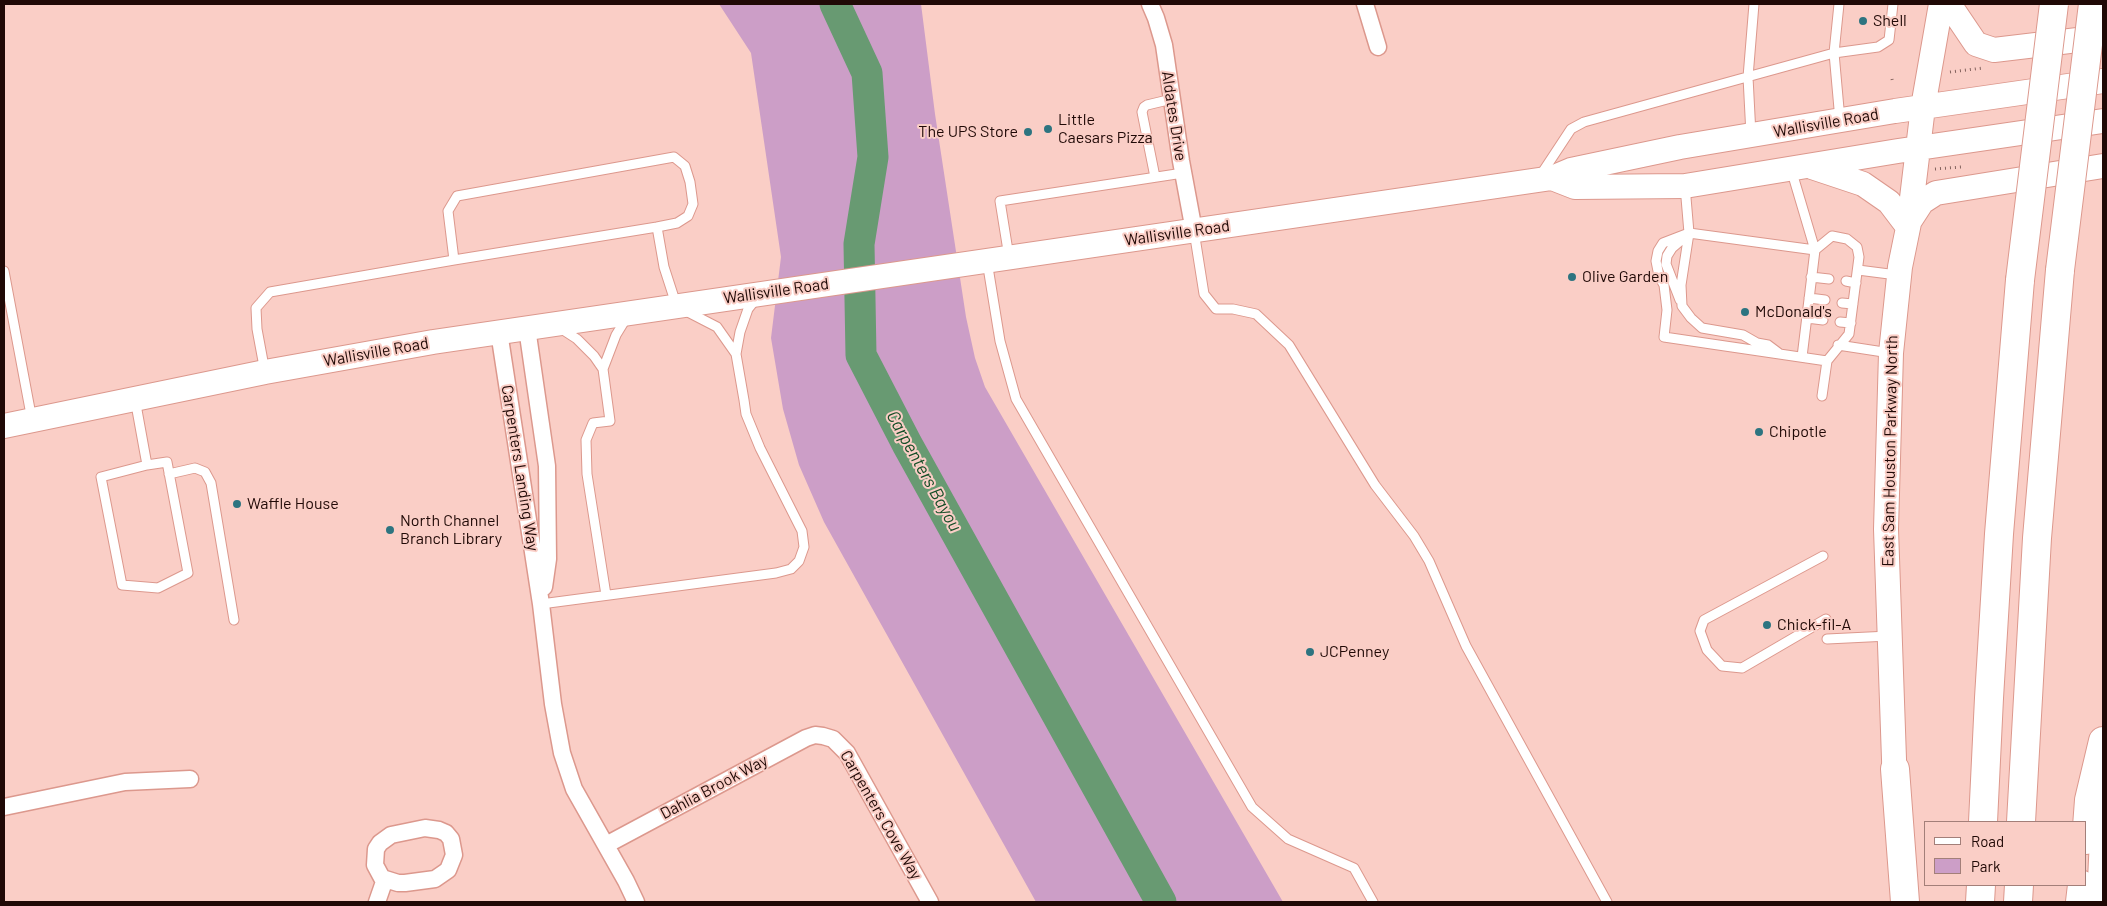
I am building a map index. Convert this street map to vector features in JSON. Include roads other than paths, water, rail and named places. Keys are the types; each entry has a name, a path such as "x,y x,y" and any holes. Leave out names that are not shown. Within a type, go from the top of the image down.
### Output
{"highway":[{"path":"1983,821 1999,534 2020,280 2054,4"},
{"path":"2022,821 2037,538 2060,270 2093,4"},
{"path":"2087,830 2090,800 2103,741"},
{"path":"1895,769 1905,902"},
{"path":"1980,902 1981,886"},
{"path":"2018,902 2019,886"},
{"path":"2080,902 2082,886"}],"main road":[{"name":"East Sam Houston Parkway North","path":"1894,902 1895,769 1886,529 1890,353 1923,107 1941,4"},
{"path":"1948,4 1976,44 1994,50 2103,37"},
{"name":"Wallisville Road","path":"4,426 265,372 433,342 1544,180 1571,170 1680,147 1923,107 2103,81"},
{"name":"Wallisville Road","path":"1544,180 1576,187 1686,186 1918,148 2103,121"},
{"path":"1800,167 1863,184 1889,202 1908,225 1922,202 1936,193 2103,166"},
{"path":"2099,902 2103,817"}],"street":[{"name":"Aldates Drive","path":"1150,4 1164,46 1183,173 1194,231"},
{"path":"1365,4 1378,47"},
{"name":"Carpenters Landing Way","path":"527,328 547,466 548,559 541,604"},
{"name":"Carpenters Landing Way","path":"499,332 541,604 553,704 562,753 574,789 636,902"},
{"name":"Dahlia Brook Way","path":"606,845 806,738 815,735 823,736"},
{"name":"Carpenters Cove Way","path":"823,736 832,739 847,753 930,902"},
{"path":"4,807 125,782 190,779"},
{"path":"433,828 446,834 451,839 454,855 448,870 443,875 435,879 398,884 384,879 378,871 375,857 376,849 384,838 398,833 433,828"},
{"path":"377,902 384,879"}],"lane":[{"path":"1751,135 1748,77 1754,4"},
{"path":"1839,4 1834,53 1840,121"},
{"path":"1544,180 1571,129 1584,122 1834,53 1878,48 1889,40 1893,4"},
{"path":"1155,177 1142,112 1147,105 1172,99"},
{"path":"265,372 257,330 256,308 270,292 676,223 688,216 693,204 690,182 684,166 674,157 457,196 448,212 454,260"},
{"path":"1800,167 1815,250 1802,357"},
{"path":"1183,173 1000,201 998,259 1000,341 1016,399 1252,807 1288,839 1354,868 1373,902"},
{"path":"1682,306 1681,285 1689,233 1686,186"},
{"path":"657,227 664,267 676,306 717,327 736,354"},
{"path":"1194,231 1204,294 1216,308 1233,309 1256,314 1290,345 1375,484 1429,561 1470,654 1607,902"},
{"path":"1689,233 1672,248 1667,256 1666,264 1682,306 1691,318 1702,328 1743,335 1757,343 1768,345 1780,354"},
{"path":"1822,396 1827,361 1838,345 1849,334 1858,270 1859,257 1857,247 1847,239 1832,236 1815,250 1689,233 1664,243 1656,261 1659,276 1664,286 1667,310 1664,337 1827,361"},
{"path":"1858,270 1899,276"},
{"path":"4,271 32,420"},
{"path":"1812,277 1829,279"},
{"path":"1846,281 1856,283"},
{"path":"541,604 776,573 791,569 800,561 804,547 802,531 760,448 746,414 736,354 740,332 748,309 760,294"},
{"path":"1809,298 1825,300"},
{"path":"1842,303 1853,304"},
{"path":"603,369 616,335 629,313"},
{"path":"1807,318 1823,320"},
{"path":"1840,322 1851,324"},
{"path":"555,324 577,339 594,356 603,369 610,421 593,424 586,440 587,474 606,595"},
{"path":"1838,345 1890,353"},
{"path":"135,399 147,465"},
{"path":"167,462 188,573 158,588 122,585 101,477 147,465 167,462"},
{"path":"169,474 195,468 205,472 211,483 234,620"},
{"path":"1823,556 1704,620 1700,631 1707,650 1722,666 1742,668 1826,619"},
{"path":"1827,639 1890,636"}],"waterway":[{"name":"Carpenters Bayou","path":"835,4 867,73 873,157 859,244 861,355 907,444 1161,902"}],"place":[{"name":"Shell","path":"1863,21"},
{"name":"Little Caesars Pizza","path":"1048,129"},
{"name":"The UPS Store","path":"1028,132"},
{"name":"Olive Garden","path":"1572,277"},
{"name":"McDonald's","path":"1745,312"},
{"name":"Chipotle","path":"1759,432"},
{"name":"Waffle House","path":"237,504"},
{"name":"North Channel Branch Library","path":"390,530"},
{"name":"Chick-fil-A","path":"1767,625"},
{"name":"JCPenney","path":"1310,652"}]}
